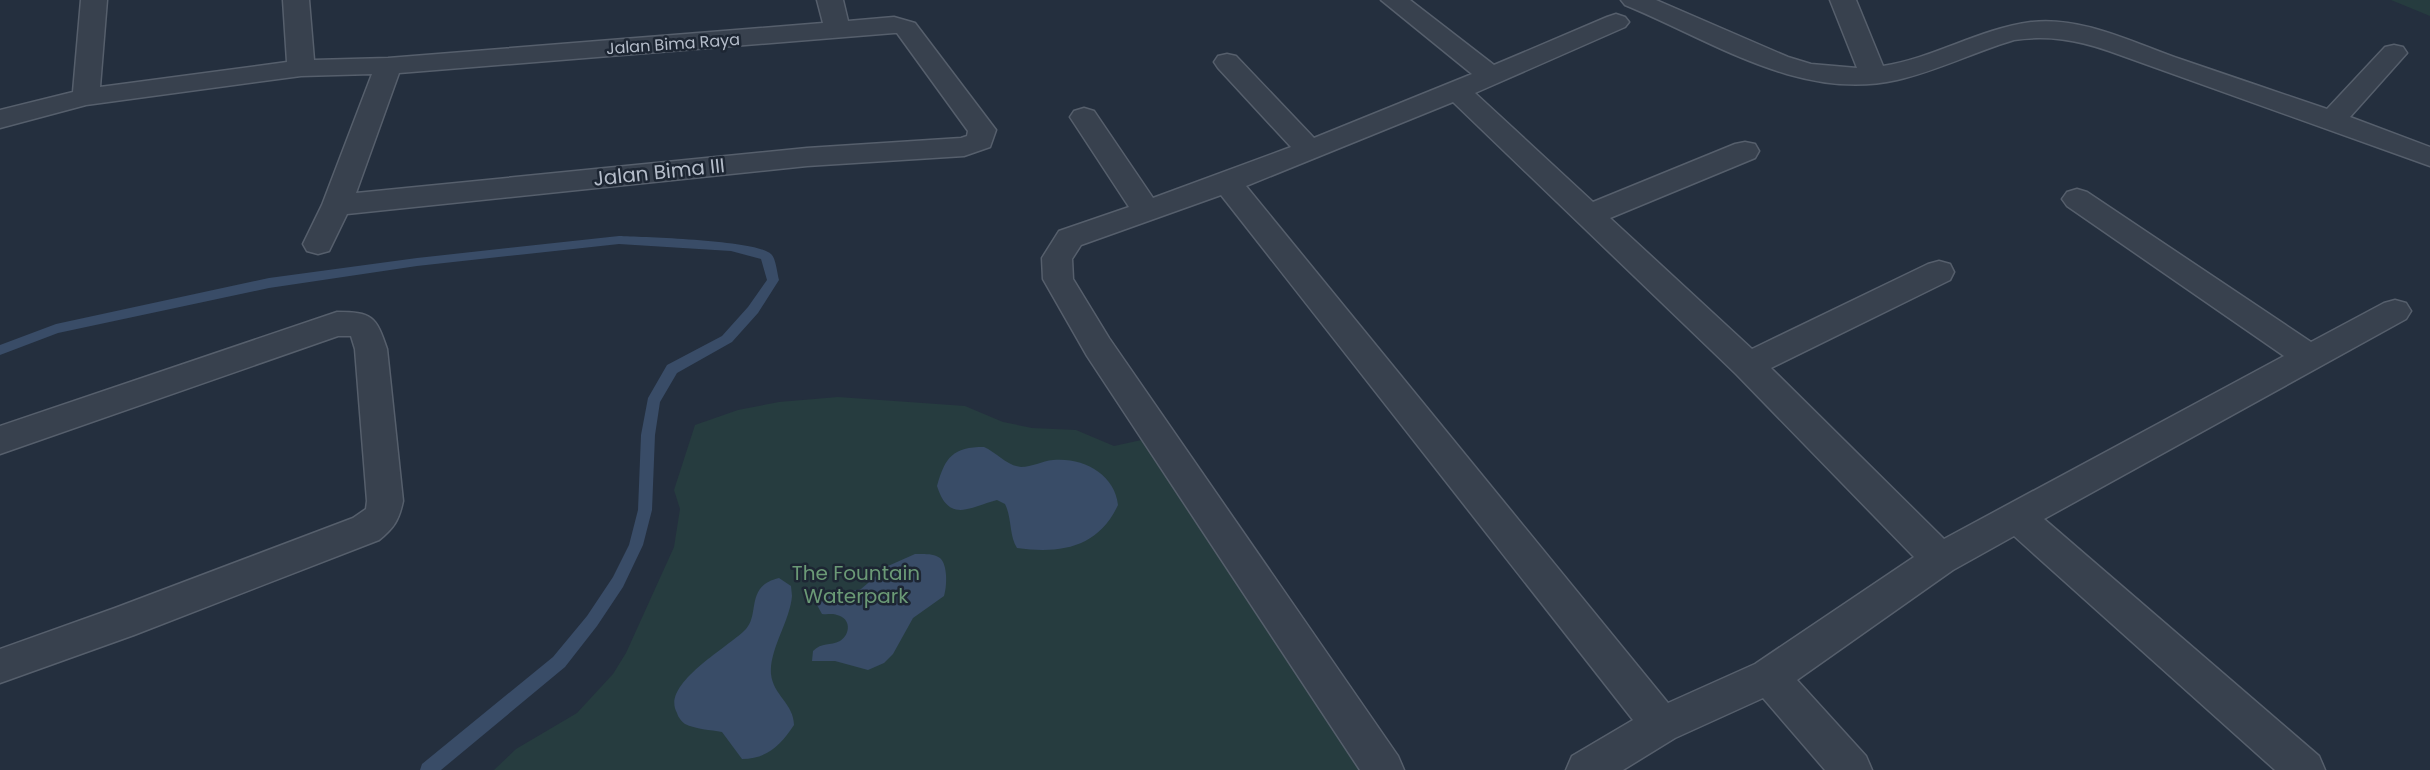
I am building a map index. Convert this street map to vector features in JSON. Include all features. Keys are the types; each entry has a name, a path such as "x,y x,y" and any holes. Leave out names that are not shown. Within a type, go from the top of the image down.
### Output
{"street":[{"path":"86,97 94,0"},
{"path":"296,0 301,68"},
{"path":"830,0 838,31"},
{"path":"1394,0 1491,76"},
{"path":"1634,0 1686,21 1726,43 1777,64 1833,76 1874,76 1912,68 2010,35 2029,30 2056,29 2120,47 2333,120 2430,158"},
{"path":"1844,0 1874,76"},
{"path":"1384,770 1098,347 1058,279 1057,258 1070,238 1227,183 1457,91 1616,22"},
{"name":"Jalan Bima Raya","path":"0,119 86,97 301,68 388,66 894,25 906,28 982,130 980,141"},
{"path":"2333,120 2394,53"},
{"path":"1227,62 1310,150"},
{"path":"318,244 337,205 388,66"},
{"path":"1457,91 1748,365 1940,560"},
{"path":"1084,117 1146,210"},
{"name":"Jalan Bima III","path":"337,205 807,157 964,147 980,141"},
{"path":"1589,215 1745,151"},
{"path":"1227,183 1661,724"},
{"path":"2077,199 2311,358"},
{"path":"1748,365 1940,273"},
{"path":"1586,770 1661,724 1769,677 1940,560 2395,311"},
{"path":"0,440 337,324 359,324 365,331 371,349 386,501 382,517 366,529 121,623 0,666"},
{"path":"2018,518 2305,770"},
{"path":"1769,677 1851,770"}],"green space":[{"path":"2391,0 2430,0 2430,16"},
{"name":"The Fountain Waterpark","path":"838,397 965,406 1003,422 1032,428 1076,430 1114,446 1146,439 1375,770 494,770 516,749 577,713 613,674 626,653 674,547 680,509 674,490 695,425 738,410 779,402"}],"water":[{"path":"984,447 1011,464 1021,467 1053,460 1075,461 1086,465 1104,476 1111,484 1118,505 1100,531 1076,545 1048,550 1017,548 1005,504 997,500 969,509 954,509 942,498 937,486 943,468 952,456 965,449"},
{"path":"915,554 935,555 943,561 946,576 945,592 944,596 913,618 893,654 884,663 868,670 835,661 812,661 813,651 820,646 840,641 848,630 845,619 835,614 822,614 817,605 826,596 861,589 888,566"},
{"path":"779,578 791,586 792,596 788,615 773,655 771,674 775,688 791,711 794,725 784,739 766,754 742,759 722,732 684,723 678,715 674,702 678,690 687,678 746,629 761,587"}],"waterway":[{"path":"0,350 56,329 269,283 417,262 619,240 731,247 766,256 773,280 753,310 727,339 672,369 653,402 648,435 645,510 636,545 618,582 592,621 559,662 428,770"}]}
